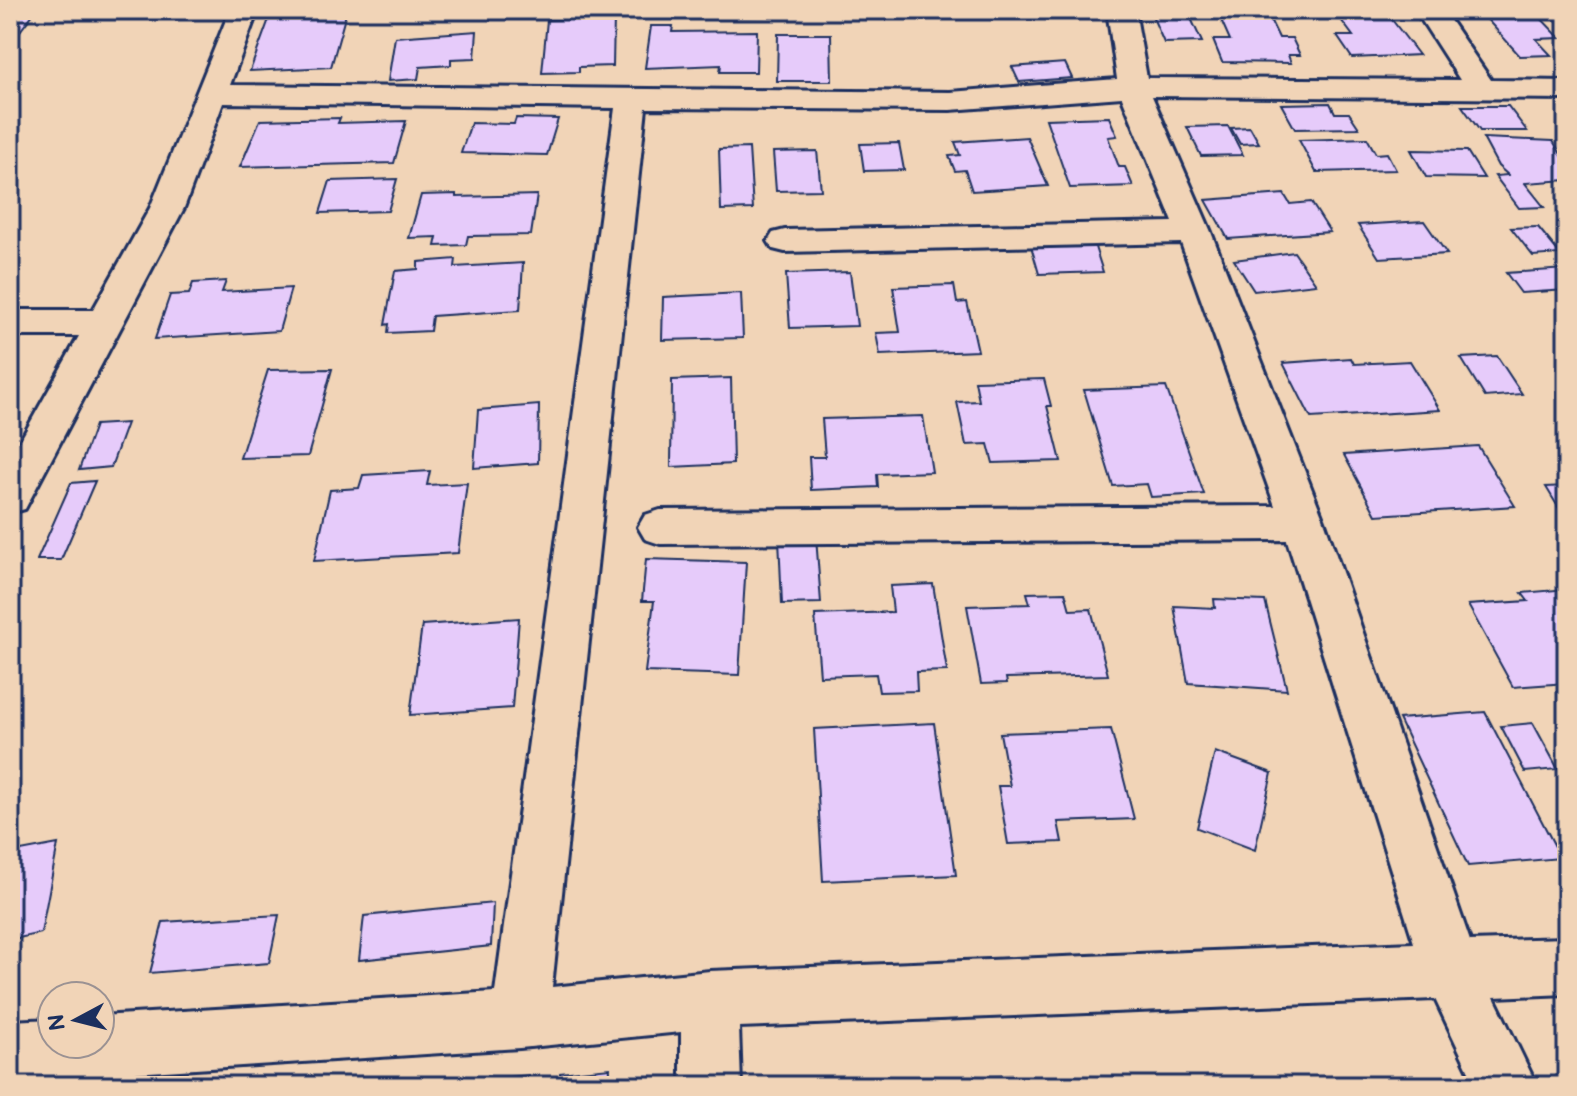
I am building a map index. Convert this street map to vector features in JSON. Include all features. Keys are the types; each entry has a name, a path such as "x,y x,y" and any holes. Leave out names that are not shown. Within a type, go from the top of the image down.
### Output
{"street":[{"path":"10,497 167,208 244,10"},
{"path":"1121,10 1133,87 1194,232 1303,523 1452,972 1507,1086"},
{"path":"1429,10 1482,90"},
{"path":"212,94 631,102 950,101 1133,87 1482,90 1563,95"},
{"path":"520,1019 631,102"},
{"path":"785,241 1194,232"},
{"path":"10,323 106,323"},
{"path":"660,527 1303,523"},
{"path":"39,1062 710,1000 1123,981 1567,966"},
{"path":"710,1000 711,1086"}],"building":[{"path":"10,10 36,10 14,39 10,39"},
{"path":"347,10 331,67 250,71 272,11"},
{"path":"662,10 778,10 778,16 662,19"},
{"path":"1188,12 1202,42 1164,43 1151,13"},
{"path":"1386,12 1419,55 1352,58 1337,36 1353,36 1336,13"},
{"path":"1218,13 1267,13 1279,38 1292,38 1300,55 1288,55 1291,63 1222,62 1213,40 1230,40"},
{"path":"1536,13 1560,38 1536,39 1551,55 1520,56 1483,15"},
{"path":"614,17 613,66 579,67 579,72 542,73 547,20"},
{"path":"651,26 673,26 672,32 757,31 756,72 720,72 721,65 645,68"},
{"path":"477,31 475,58 451,59 451,65 420,67 418,79 388,81 395,37"},
{"path":"778,34 831,34 832,81 777,81"},
{"path":"1065,63 1072,78 1019,82 1012,67"},
{"path":"1330,103 1335,113 1349,113 1359,128 1295,129 1281,104"},
{"path":"1462,106 1508,106 1527,131 1480,131"},
{"path":"1109,117 1117,136 1108,137 1119,167 1125,167 1133,186 1070,188 1046,119"},
{"path":"340,118 338,123 406,121 394,163 240,167 260,120"},
{"path":"516,118 558,119 547,155 461,153 471,123 514,124"},
{"path":"1228,126 1243,155 1201,156 1187,127"},
{"path":"1250,127 1259,143 1240,144 1231,128"},
{"path":"1027,137 1048,186 972,191 965,170 955,171 949,156 960,155 955,142"},
{"path":"1367,138 1376,154 1387,153 1396,170 1316,172 1299,140"},
{"path":"1483,138 1553,141 1567,164 1567,180 1525,183 1544,207 1519,208 1495,176 1508,175 1498,166"},
{"path":"899,143 904,170 864,171 860,144"},
{"path":"749,148 753,209 721,210 719,149"},
{"path":"1411,150 1467,151 1484,178 1426,177"},
{"path":"817,151 821,190 776,191 773,152"},
{"path":"397,179 388,211 320,213 330,181"},
{"path":"456,194 456,197 537,195 531,235 468,236 466,245 435,246 437,237 409,238 421,195"},
{"path":"1284,194 1290,204 1311,202 1330,232 1228,239 1206,200"},
{"path":"1424,221 1447,254 1379,258 1358,225"},
{"path":"1538,227 1560,254 1533,256 1511,228"},
{"path":"1094,244 1103,272 1039,274 1031,246"},
{"path":"1294,252 1316,284 1254,291 1234,260"},
{"path":"456,259 455,267 523,263 520,310 432,316 430,331 388,333 389,324 385,325 395,271 418,269 418,262"},
{"path":"1566,269 1567,290 1521,293 1506,273"},
{"path":"850,272 857,326 790,328 786,274"},
{"path":"226,281 222,292 291,288 279,331 155,339 170,295 189,294 193,283"},
{"path":"954,285 957,303 967,302 978,351 880,355 876,333 900,332 893,287"},
{"path":"741,293 743,338 662,340 663,297"},
{"path":"1497,356 1522,394 1485,397 1461,358"},
{"path":"1351,358 1354,364 1410,361 1440,410 1311,418 1283,363"},
{"path":"332,369 308,456 240,458 268,370"},
{"path":"731,378 733,464 671,467 672,380"},
{"path":"1044,379 1051,406 1047,406 1061,461 993,463 988,444 966,445 957,402 979,401 975,381"},
{"path":"1166,387 1204,494 1151,497 1147,484 1113,486 1084,390"},
{"path":"539,405 538,463 474,468 478,410"},
{"path":"923,416 932,472 877,474 878,487 811,490 809,457 825,457 822,419"},
{"path":"127,423 111,467 79,470 95,425"},
{"path":"1478,446 1515,506 1376,515 1344,455"},
{"path":"430,471 427,485 467,483 458,553 314,561 330,490 359,488 363,475"},
{"path":"95,481 61,560 37,560 71,483"},
{"path":"1567,486 1567,520 1566,520 1546,487"},
{"path":"816,537 821,603 782,604 779,539"},
{"path":"646,559 746,562 739,675 645,672 654,601 642,601"},
{"path":"933,584 947,671 916,672 917,691 879,692 876,674 820,676 815,615 893,612 890,586"},
{"path":"1567,589 1567,683 1513,687 1468,605 1528,601 1522,593"},
{"path":"1065,592 1070,610 1091,609 1108,675 1006,678 1007,683 981,684 967,606 1030,604 1027,593"},
{"path":"1214,599 1265,601 1287,690 1188,683 1174,606 1215,608"},
{"path":"519,618 512,708 410,715 422,625"},
{"path":"1485,712 1561,858 1468,866 1399,719"},
{"path":"934,723 956,875 823,881 814,729"},
{"path":"1533,723 1558,769 1525,772 1501,726"},
{"path":"1111,729 1134,819 1058,822 1062,842 1008,844 998,786 1010,786 1000,733"},
{"path":"1215,752 1272,773 1255,850 1197,828"},
{"path":"58,844 41,933 10,940 10,853"},
{"path":"493,903 491,946 359,960 364,916"},
{"path":"279,915 269,963 150,973 163,922"},
{"path":"610,1068 609,1086 560,1086 560,1073"},
{"path":"529,1075 529,1086 479,1086 479,1080"},
{"path":"1018,1075 1020,1086 819,1086"},
{"path":"1335,1079 1337,1086 1297,1086 1295,1080"}]}
